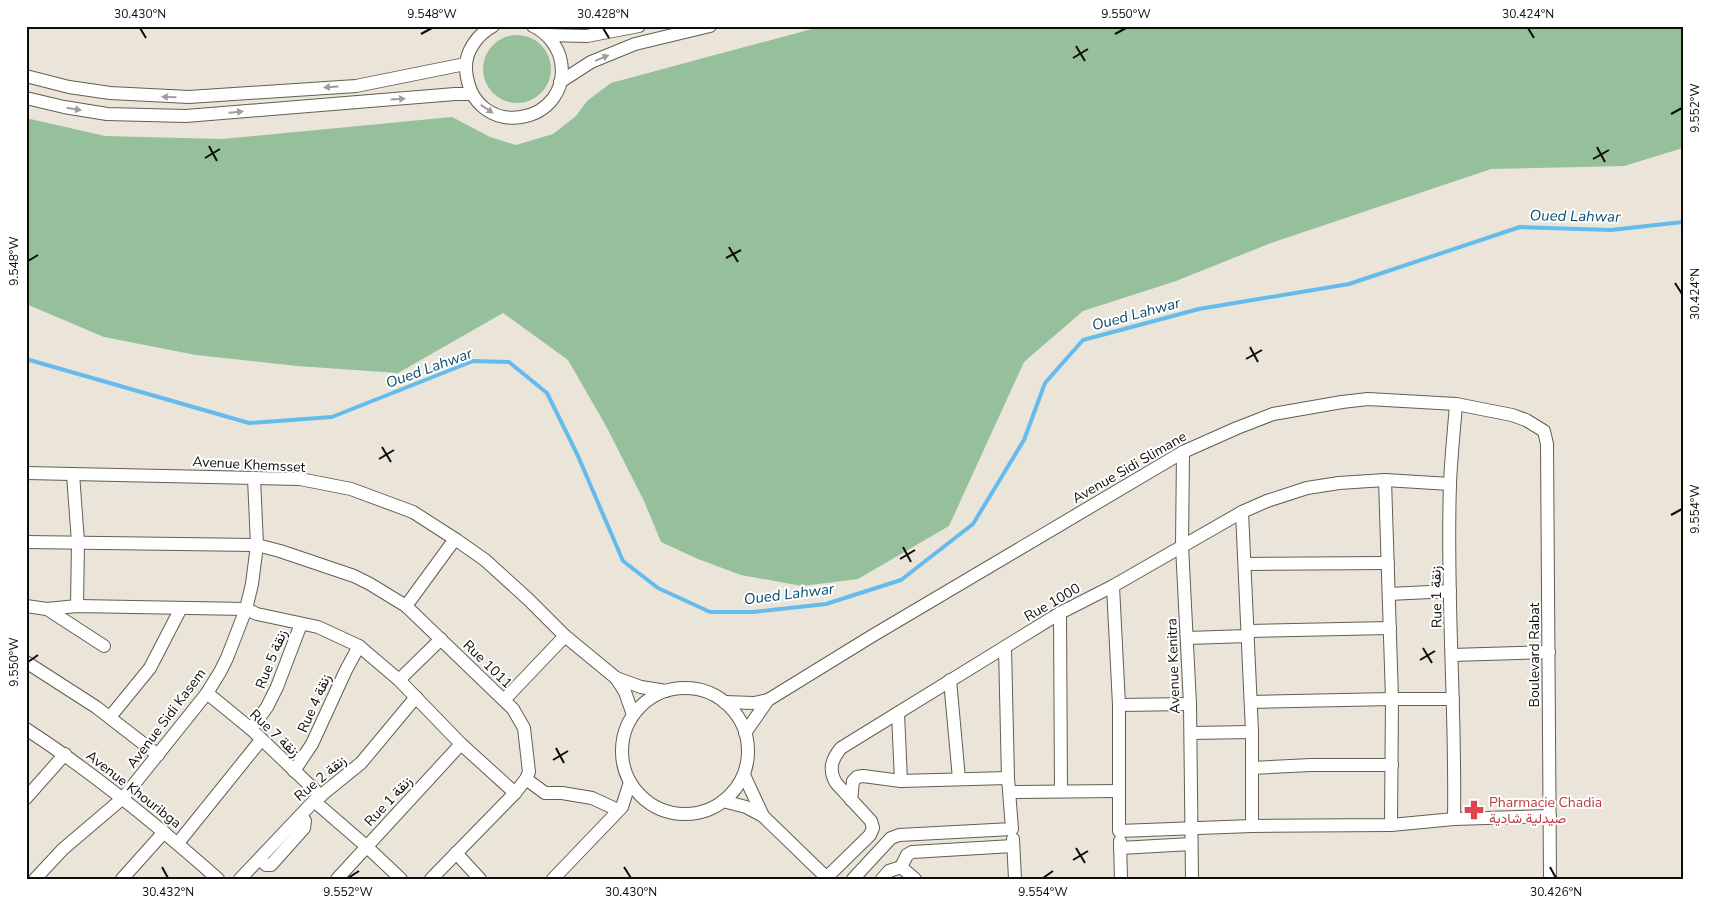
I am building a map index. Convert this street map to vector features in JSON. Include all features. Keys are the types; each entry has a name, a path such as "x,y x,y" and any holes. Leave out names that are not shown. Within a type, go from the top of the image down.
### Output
{"street":[{"path":"493,26 474,43 465,64 467,81 472,94 480,104 492,113 507,118 522,118 537,112 549,103 558,90 562,64 559,54 546,35 533,26"},
{"path":"546,35 587,36 639,26"},
{"path":"560,82 591,62 635,44 710,26"},
{"path":"26,76 68,87 110,92 189,97 356,86 465,64"},
{"path":"26,98 107,114 177,116 472,94"},
{"name":"Avenue Sidi Slimane","path":"724,702 754,703 768,700 872,636 1183,452 1273,414 1368,399 1456,404 1512,415 1526,420 1544,431"},
{"name":"Rue 1 زنقة","path":"1454,819 1455,770 1450,591 1450,484 1456,404"},
{"name":"Boulevard Rabat","path":"1544,431 1548,457 1550,879"},
{"name":"Avenue Kenitra","path":"1183,452 1182,546 1191,734 1192,879"},
{"name":"Avenue Khemsset","path":"26,473 300,479 351,489 412,512 455,538 485,560 565,636 616,678 625,692 633,715"},
{"path":"73,474 78,542 77,606"},
{"name":"Avenue Sidi Kasem","path":"35,879 63,848 123,798 207,693 227,658 246,609 252,584 256,545 254,478"},
{"path":"1385,480 1392,699 1391,825"},
{"name":"Rue 1000","path":"826,878 870,835 873,828 871,820 836,783 832,775 834,756 841,748 1060,614 1242,512 1267,501 1307,488 1339,483 1385,480 1450,484"},
{"path":"1242,512 1252,732 1252,826"},
{"path":"406,606 455,538"},
{"name":"Rue 1011","path":"26,542 256,545 280,551 354,576 406,606 513,709 524,728 528,762 526,779"},
{"path":"1245,564 1388,563"},
{"path":"1112,586 1119,705 1118,791 1121,879"},
{"path":"1389,594 1450,591"},
{"path":"26,606 47,609 77,606 246,609 257,614 329,631 359,646 399,680 461,744 514,793"},
{"path":"110,717 150,668 181,608"},
{"path":"47,609 104,646"},
{"path":"1060,614 1061,790"},
{"name":"Rue 5 زنقة","path":"251,729 267,707 277,687 301,624"},
{"path":"1187,638 1248,633 1390,628"},
{"path":"504,700 565,636"},
{"path":"399,680 441,640"},
{"name":"Rue 4 زنقة","path":"294,771 312,744 359,646"},
{"path":"1005,648 1008,778 1016,879"},
{"path":"1452,654 1549,652"},
{"path":"26,662 110,717 158,755"},
{"name":"Avenue Khemsset","path":"616,678 641,687 666,691"},
{"path":"950,680 959,779"},
{"path":"690,688 710,693 724,702 741,721 747,739 748,757 744,775 735,791 718,806 696,814 674,814 653,806 636,791 630,782 622,760 622,743 626,727 633,715 650,698 666,691 690,688"},
{"name":"Rue 7 زنقة","path":"207,693 251,729 401,879"},
{"name":"Rue 2 زنقة","path":"240,879 300,815 365,759 416,697"},
{"path":"1251,702 1453,699"},
{"name":"Avenue Sidi Slimane","path":"745,733 768,700"},
{"path":"1119,705 1190,704"},
{"path":"898,713 901,781"},
{"name":"Avenue Khouribga","path":"26,729 65,754 123,798 218,879"},
{"path":"1191,734 1252,732"},
{"path":"178,844 261,740"},
{"name":"Rue 1 زنقة","path":"337,879 461,744"},
{"path":"27,796 65,754"},
{"path":"1252,768 1311,765 1392,765"},
{"path":"744,775 763,816"},
{"path":"852,800 853,781 857,777 863,776 901,781 1008,778"},
{"path":"431,879 526,779 545,793 562,793 592,798 620,808 648,801"},
{"path":"553,879 620,808 630,782"},
{"path":"1010,792 1061,790 1118,791"},
{"path":"723,801 746,807 763,816 826,878"},
{"path":"1119,831 1252,826 1391,825 1454,819 1550,816"},
{"path":"852,879 891,838 899,835 1012,829"},
{"path":"122,879 164,832"},
{"path":"1120,848 1191,844"},
{"path":"901,867 907,855 912,852 1013,846"},
{"path":"456,853 480,879"},
{"path":"882,879 889,871 901,867"},
{"path":"901,867 915,879"}],"green space":[{"path":"823,26 1683,26 1683,148 1624,166 1491,169 1271,243 1176,281 1083,311 1024,362 949,526 858,579 802,586 741,575 698,559 661,542 644,501 606,426 568,360 503,313 398,373 297,366 196,355 104,337 26,304 26,118 105,136 222,139 452,117 490,137 516,145 553,134 576,116 587,101 611,83"},
{"path":"510,35 524,35 536,40 546,50 551,62 551,76 546,88 536,98 524,103 510,103 498,98 488,88 483,76 483,62 488,50 498,40"}],"waterway":[{"name":"Oued Lahwar","path":"26,359 249,423 332,417 473,361 509,362 547,393 578,456 623,561 658,588 710,612 753,612 826,604 901,580 973,524 1024,440 1045,383 1083,340 1199,309 1349,284 1520,227 1611,230 1683,222"}],"place":[{"name":"Pharmacie Chadia صيدلية شادية","path":"1474,810"}]}
